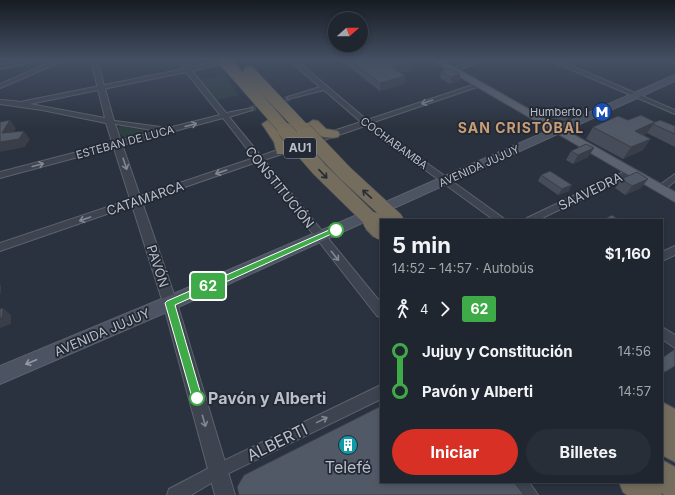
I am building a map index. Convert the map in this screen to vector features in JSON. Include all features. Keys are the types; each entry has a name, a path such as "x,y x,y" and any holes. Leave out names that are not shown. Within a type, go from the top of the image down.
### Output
{"highway":[{"path":"233,83 268,124 286,150"},
{"name":"AU1","path":"244,83 319,169 380,229"},
{"name":"AU1","path":"261,83 345,173 395,219"},
{"path":"272,83 322,133 327,136"},
{"path":"663,416 675,425"},
{"path":"663,439 675,449"},
{"path":"663,475 675,486"},
{"path":"635,483 648,495"}],"main road":[{"path":"475,83 675,198"},
{"name":"AVENIDA JUJUY","path":"392,204 447,181 664,83"},
{"name":"AVENIDA JUJUY","path":"0,375 170,303 357,220"}],"street":[{"name":"PAVÓN","path":"100,83 110,121 119,144 170,303 225,495"},
{"path":"20,104 121,83"},
{"name":"CONSTITUCIÓN","path":"198,83 380,311"},
{"name":"COCHABAMBA","path":"319,83 366,123 500,219"},
{"path":"607,83 675,112"},
{"path":"327,136 478,85"},
{"path":"290,98 325,88"},
{"path":"0,102 20,104 59,113"},
{"path":"0,106 59,113 169,130"},
{"name":"ESTEBAN DE LUCA","path":"0,175 250,109"},
{"name":"CATAMARCA","path":"0,247 286,150"},
{"name":"SAAVEDRA","path":"532,219 630,172"},
{"path":"660,189 675,178"},
{"path":"663,257 675,250"},
{"path":"663,333 675,342"},
{"name":"ALBERTI","path":"175,495 218,471 380,392"},
{"path":"521,483 530,495"}],"shaded area":[{"path":"203,83 229,83 239,95 217,100"},
{"path":"121,126 147,132 124,140 117,128"}],"building":[{"path":"558,107 572,114 569,115 548,111"},
{"path":"641,115 655,122 635,131 651,139 631,147 593,127 618,116 628,120"},
{"path":"10,120 2,133 24,131 19,139 0,142 0,122"},
{"path":"660,120 675,126 675,134 653,124"},
{"path":"586,144 594,148 578,155 571,151"},
{"path":"550,171 572,185 562,189 541,175"},
{"path":"637,172 648,179 632,186 621,179"},
{"path":"612,215 618,219 605,219"},
{"path":"3,308 2,317 0,318 0,309"},
{"path":"675,349 675,366 665,372 663,370 663,357"},
{"name":"Telefé","path":"380,407 380,483 515,483 524,495 239,495 237,487 244,475"}],"tunnel":[{"path":"250,109 290,98"}],"bus line":[{"name":"62","path":"197,398 170,303 336,230"}],"place":[{"name":"Humberto I","path":"602,112"},
{"name":"Pavón y Alberti","path":"197,398"},
{"name":"Telefé","path":"348,445"}],"district":[{"name":"SAN CRISTÓBAL","path":"521,128"}]}
